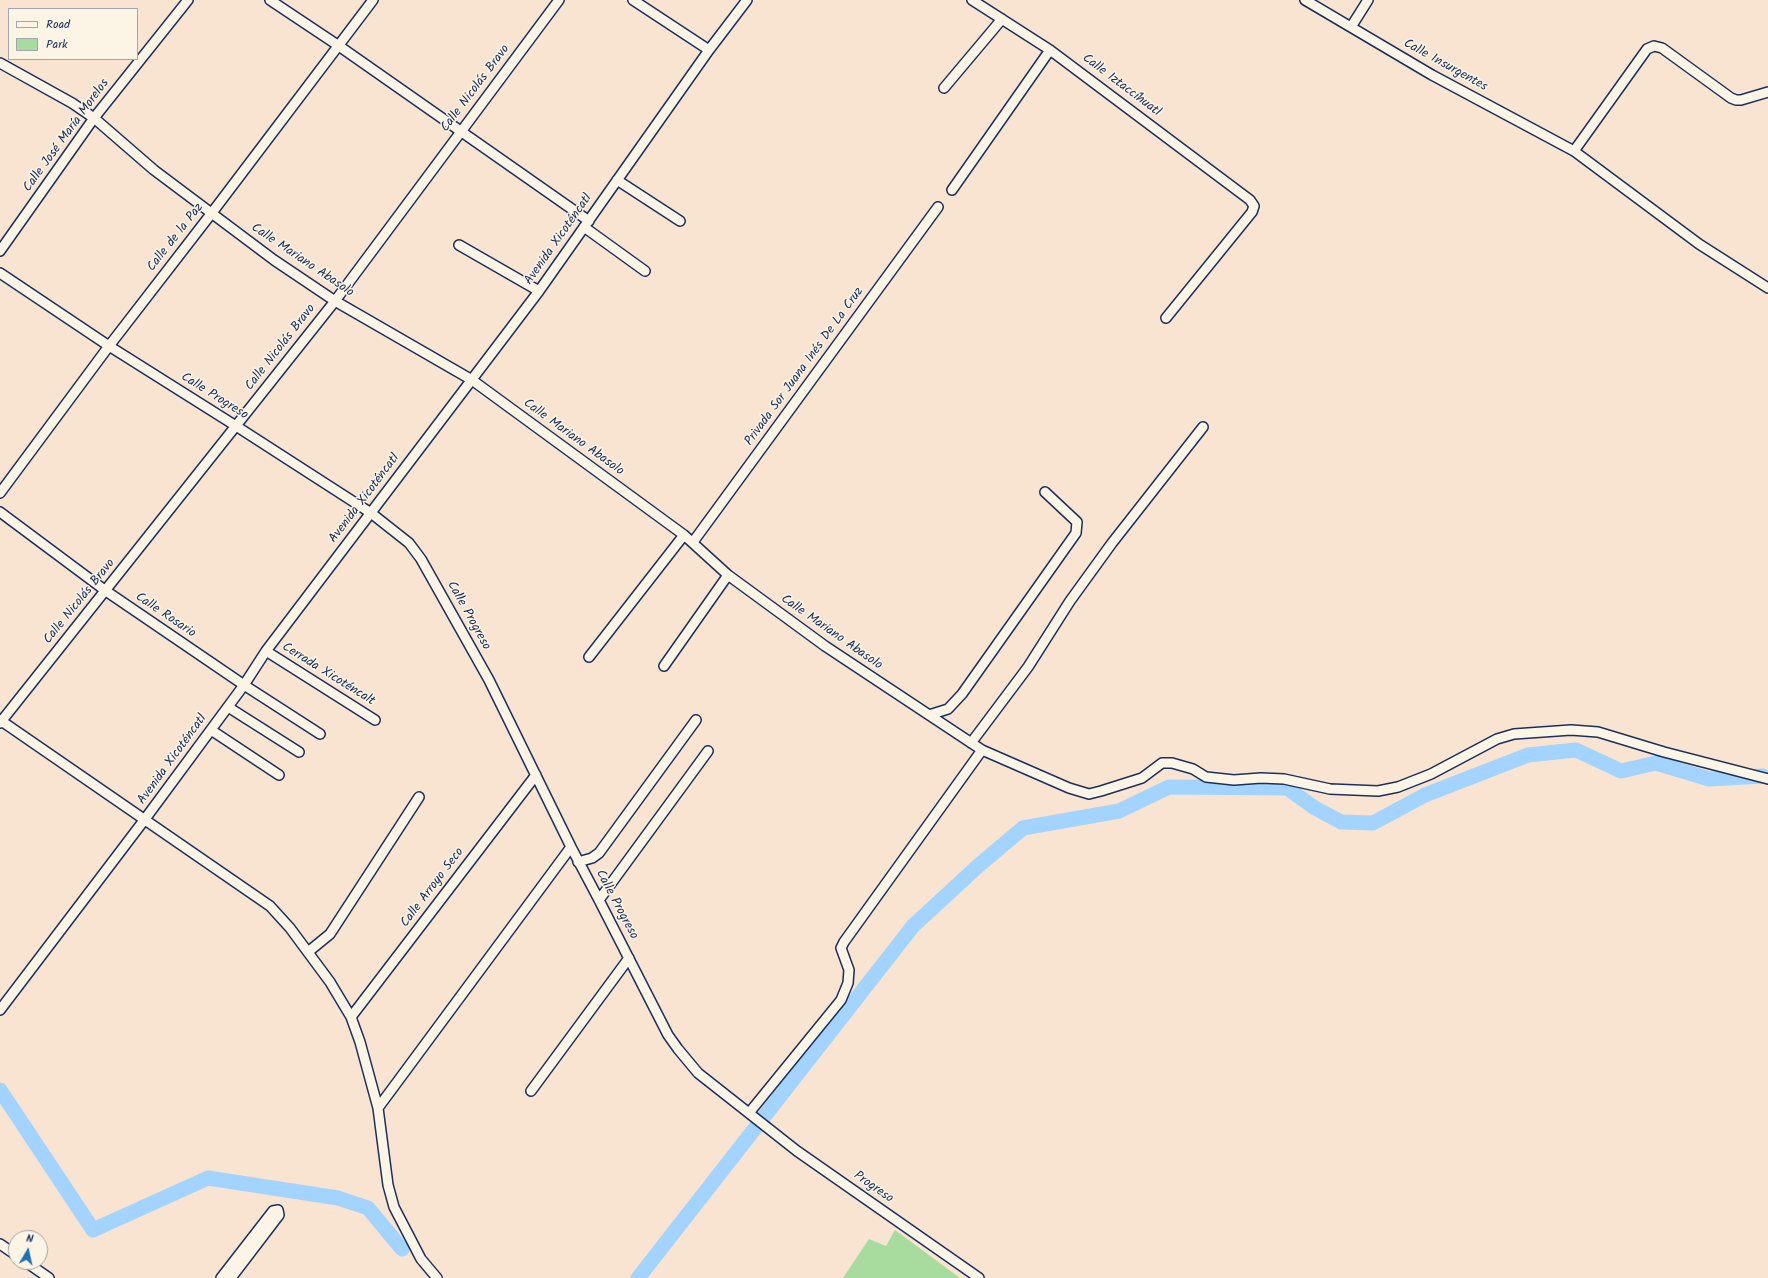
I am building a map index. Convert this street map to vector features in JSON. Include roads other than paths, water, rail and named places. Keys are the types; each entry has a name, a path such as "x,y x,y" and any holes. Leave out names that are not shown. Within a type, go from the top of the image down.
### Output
{"street":[{"name":"Calle José María Morelos","path":"0,251 94,118 188,0"},
{"path":"270,0 339,46 461,132 586,224 645,271"},
{"name":"Calle de la Paz","path":"0,493 108,346 211,214 373,0"},
{"name":"Calle Nicolás Bravo","path":"1,722 335,301 559,0"},
{"path":"633,0 709,50"},
{"name":"Avenida Xicoténcatl","path":"0,1010 211,730 244,685 266,651 539,291 709,50 747,0"},
{"name":"Calle Iztaccíhuatl","path":"972,0 1050,50 1250,200 1254,206 1252,212 1166,318"},
{"name":"Calle Insurgentes","path":"1305,0 1432,75 1574,151 1699,244 1768,288"},
{"path":"1351,27 1368,0"},
{"path":"944,88 1002,19"},
{"path":"1574,151 1647,49 1654,46 1662,48 1731,98 1742,100 1768,92"},
{"path":"952,190 1050,50"},
{"name":"Calle Mariano Abasolo","path":"0,63 72,103 94,118 154,170 211,214 274,260 335,301 472,380 684,535 728,575 825,646 982,750 1069,788 1089,794 1102,791 1142,778 1162,763 1193,769 1206,777 1234,780 1261,778 1284,779 1330,789 1378,791 1398,787 1431,774 1497,739 1514,734 1571,730 1598,732 1664,752 1768,779"},
{"path":"617,180 680,221"},
{"name":"Privada Sor Juana Inés De La Cruz","path":"693,542 938,207"},
{"path":"459,245 539,291"},
{"name":"Calle Progreso","path":"0,273 108,346 371,513 409,543 421,559 489,680 578,862 668,1036 698,1073 751,1115"},
{"path":"971,743 1028,667 1070,602 1112,543 1203,427"},
{"path":"929,715 948,709 962,694 1076,533 1077,522 1045,492"},
{"name":"Calle Rosario","path":"0,512 106,591 244,685 320,734"},
{"path":"589,656 684,535"},
{"path":"664,666 728,575"},
{"name":"Cerrada Xicoténcalt","path":"266,651 375,720"},
{"path":"228,707 299,752"},
{"path":"578,862 592,858 599,853 696,720"},
{"path":"1,722 145,819 270,906 290,928 330,982 351,1017 360,1042 378,1108 388,1185 394,1207 421,1259 437,1278"},
{"path":"211,730 279,775"},
{"path":"751,1115 841,1000 848,983 849,970 841,948 844,942 982,750"},
{"path":"599,900 708,751"},
{"name":"Calle Arroyo Seco","path":"351,1017 536,775"},
{"path":"308,952 330,934 419,797"},
{"path":"378,1108 571,847"},
{"path":"531,1091 629,958"},
{"name":"Progreso","path":"751,1115 797,1151 979,1278"},
{"path":"221,1278 273,1211 278,1210 279,1215 231,1278"},
{"path":"38,1270 49,1278"}],"waterway":[{"path":"638,1278 913,926 978,866 1023,828 1119,811 1169,787 1287,788 1315,808 1341,822 1373,823 1425,795 1528,755 1576,750 1621,771 1656,763 1709,779 1763,776"},
{"path":"0,1090 93,1230 208,1178 338,1198 368,1208 402,1249"}]}
